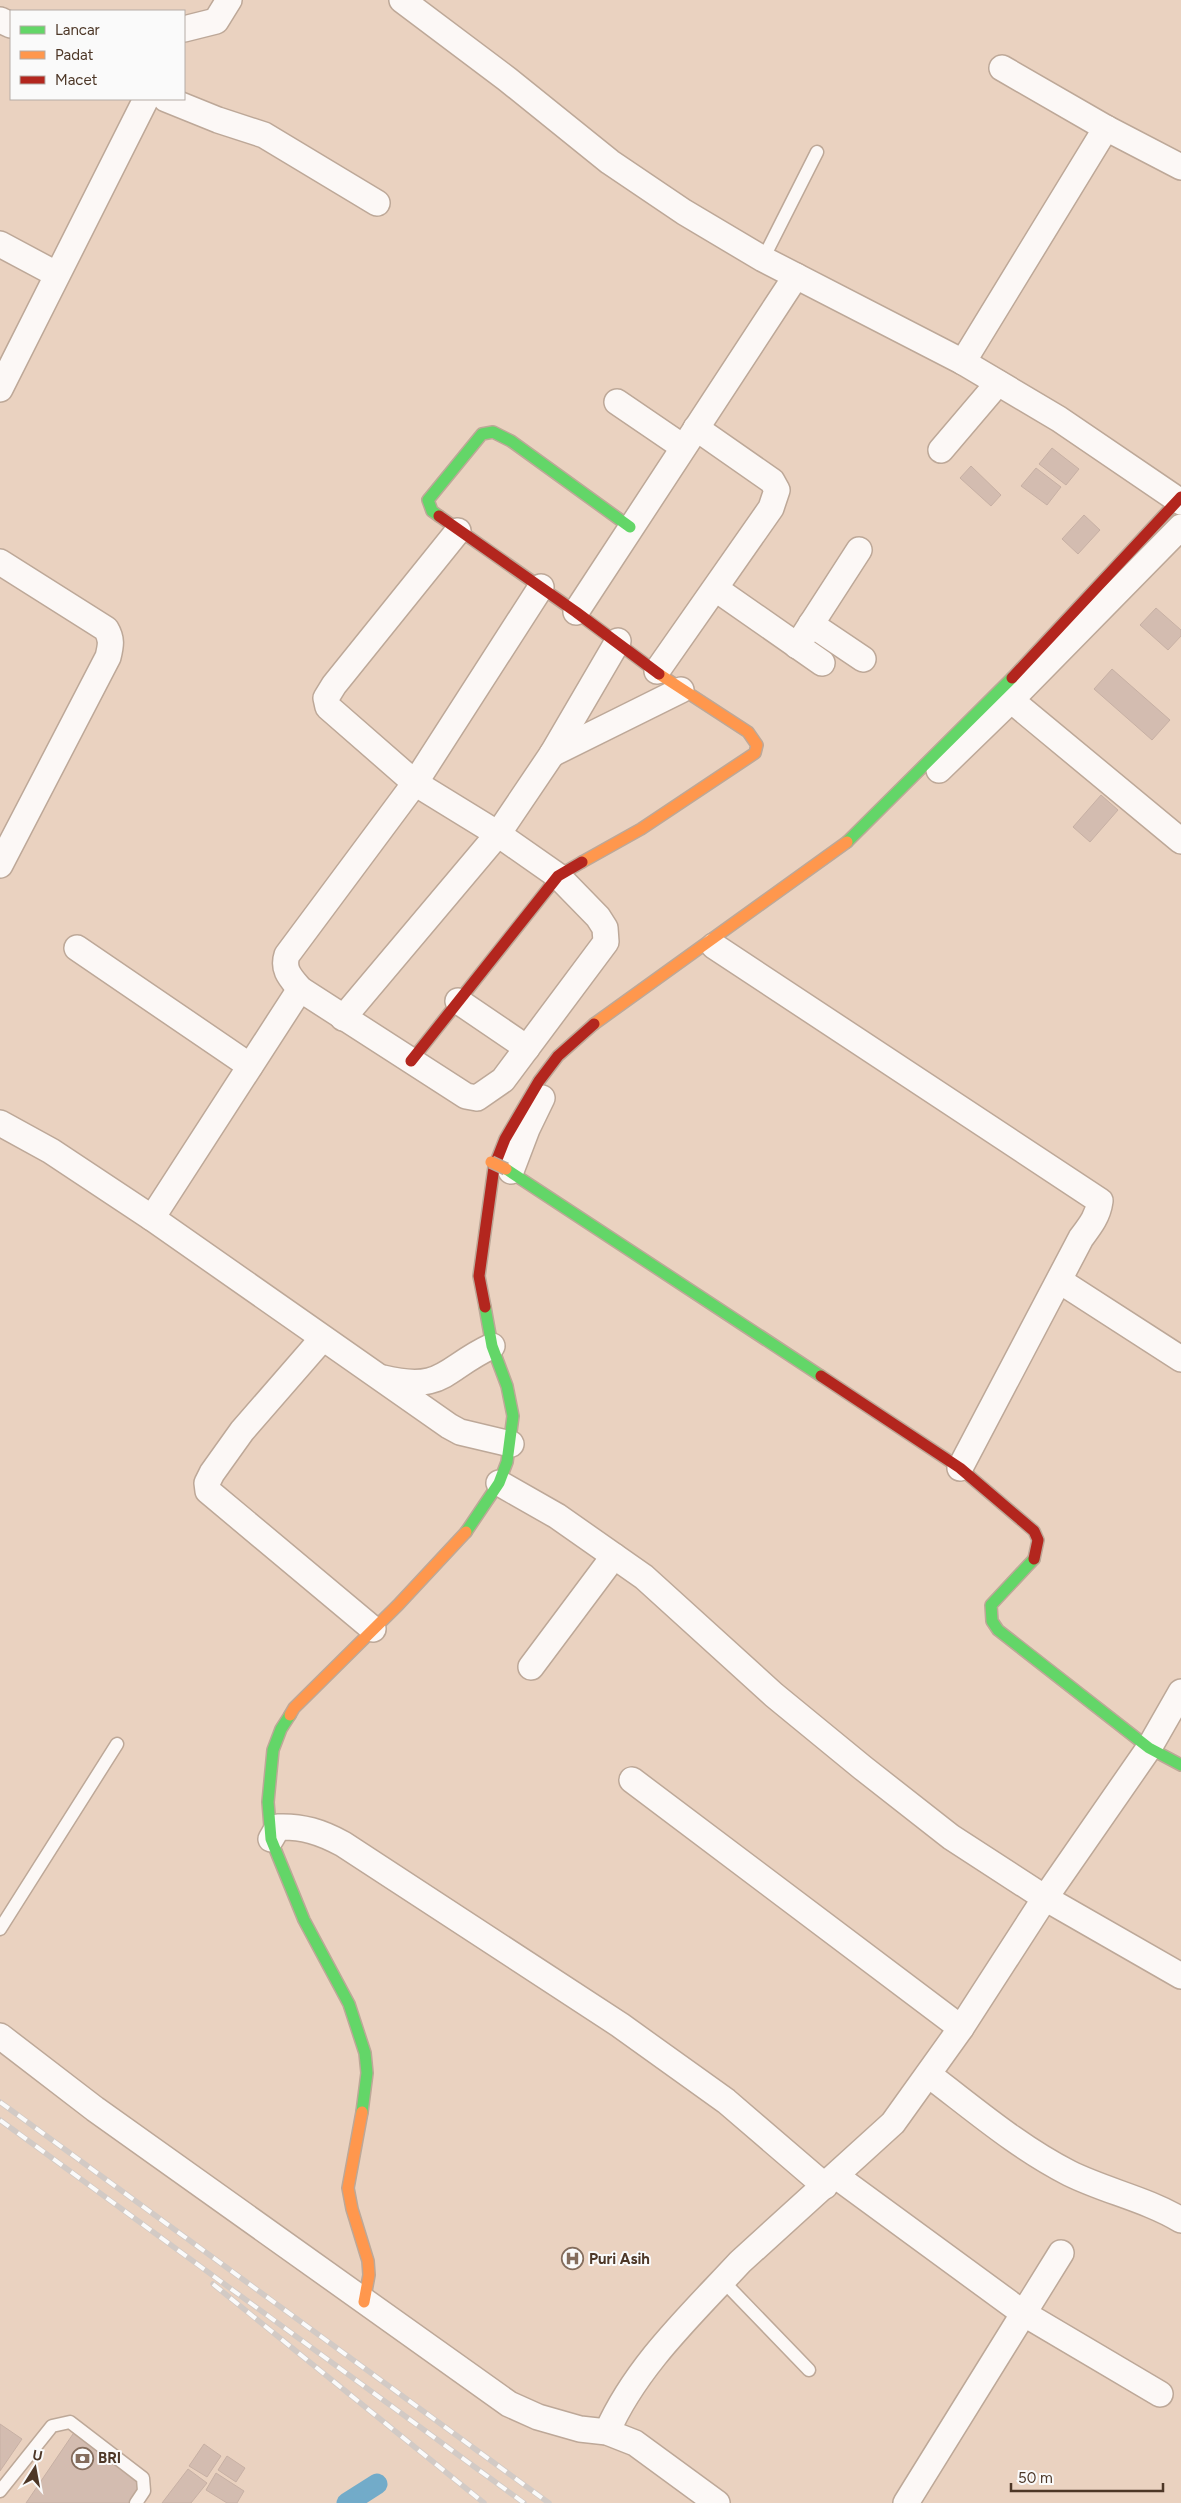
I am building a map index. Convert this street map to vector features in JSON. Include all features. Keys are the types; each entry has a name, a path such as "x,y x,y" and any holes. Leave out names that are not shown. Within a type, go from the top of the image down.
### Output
{"street":[{"path":"185,29 216,21 229,0"},
{"path":"364,2302 369,2272 367,2257 348,2200 348,2188 365,2097 367,2072 365,2053 350,2004 304,1920 282,1831 268,1802 269,1773 273,1750 281,1729 294,1708 473,1525 499,1483 507,1462 511,1444 513,1416 511,1402 492,1346 478,1276 505,1139 524,1105 558,1056 589,1028 619,1005 855,836 1020,669 1180,500 1059,419 963,362 763,259 691,216 610,162 402,0"},
{"path":"1002,68 1106,128 1181,168"},
{"path":"0,387 145,100"},
{"path":"168,100 218,120 264,135 377,203"},
{"path":"963,362 1106,128"},
{"path":"0,244 56,274"},
{"path":"576,612 796,276"},
{"path":"941,450 998,383"},
{"path":"617,402 689,437 772,481 777,490 771,508 716,589 657,670"},
{"path":"411,1061 558,876 641,829 755,753 756,745 748,732 681,690 618,641 458,532 432,511 428,500 482,434 488,431 497,432 630,527"},
{"path":"500,1167 527,1129 543,1097 556,1077 581,1048 610,1023 860,840 902,805 1011,700 1181,527"},
{"path":"458,532 334,685 326,698 328,707 415,783 498,834 558,876 598,918 605,928 606,942 503,1080 477,1098 466,1096 300,990 286,972 284,963 287,955 415,783 541,587"},
{"path":"797,646 859,550"},
{"path":"0,562 106,629 111,637 111,645 108,657 0,864"},
{"path":"716,589 822,663"},
{"path":"811,624 863,659"},
{"path":"344,1018 498,834 552,754 618,641"},
{"path":"552,754 681,690"},
{"path":"1011,700 1181,840"},
{"path":"714,946 1100,1201 1093,1223 1081,1238 960,1468"},
{"path":"77,948 250,1066"},
{"path":"152,1218 300,990"},
{"path":"458,1001 527,1048"},
{"path":"0,1123 51,1151 152,1218 322,1339 454,1429 511,1444"},
{"path":"500,1167 960,1468 1034,1531 1038,1540 1033,1561 991,1605 990,1614 995,1626 1149,1748 1181,1765"},
{"path":"1060,1281 1181,1359"},
{"path":"322,1339 242,1431 207,1483 208,1491 373,1629"},
{"path":"375,1376 406,1383 431,1382 453,1371 470,1356 492,1346"},
{"path":"499,1483 557,1516 644,1577 774,1695 862,1768 951,1837 1045,1898 1181,1976"},
{"path":"531,1667 614,1556"},
{"path":"607,2432 630,2387 723,2280 740,2262 893,2123 961,2028 1045,1898 1149,1748 1181,1692"},
{"path":"632,1780 961,2028"},
{"path":"282,1831 326,1835 343,1844 620,2026 726,2102 830,2181 1023,2313 1160,2394"},
{"path":"0,2036 95,2109 509,2404 538,2417 580,2430 607,2432 635,2443 717,2503"},
{"path":"929,2074 1036,2155 1090,2183 1138,2200 1181,2220"},
{"path":"906,2503 1061,2253"}],"lane":[{"path":"763,259 817,152"},
{"path":"0,1929 117,1744"},
{"path":"723,2280 809,2370"},
{"path":"0,2491 52,2426 70,2422 143,2478 144,2491 136,2503"}],"building":[{"path":"1052,448 1079,469 1066,485 1039,464"},
{"path":"971,466 1001,495 991,506 960,478"},
{"path":"1036,468 1061,487 1047,505 1021,486"},
{"path":"1084,515 1100,530 1078,554 1062,539"},
{"path":"1156,608 1181,630 1181,636 1168,650 1140,625"},
{"path":"1112,669 1170,720 1152,740 1094,689"},
{"path":"1101,795 1118,810 1090,842 1073,827"},
{"path":"0,2424 22,2439 0,2471"},
{"name":"BRI","path":"75,2431 141,2486 129,2503 26,2503"},
{"path":"204,2444 221,2456 207,2477 189,2466"},
{"path":"227,2456 245,2468 236,2482 218,2470"},
{"path":"188,2469 207,2483 191,2503 162,2503"},
{"path":"216,2473 244,2491 237,2503 227,2503 206,2490"}],"waterway":[{"path":"347,2503 377,2484"}],"railway":[{"path":"0,2102 549,2503"},
{"path":"0,2120 524,2503"},
{"path":"213,2284 484,2503"}],"traffic: fast":[{"path":"439,516 432,511 428,500 482,434 493,432 511,441 630,527"},
{"path":"847,842 1012,678"},
{"path":"506,1169 821,1376"},
{"path":"466,1532 499,1483 507,1462 513,1416 507,1386 492,1346 485,1307"},
{"path":"1034,1559 991,1605 992,1621 998,1630 1149,1748 1181,1765"},
{"path":"290,1715 281,1729 273,1750 268,1802 271,1839 304,1920 349,2004 365,2053 367,2073 362,2112"}],"traffic: slow":[{"path":"582,862 641,829 755,753 757,745 748,732 659,674"},
{"path":"594,1024 847,842"},
{"path":"491,1162 506,1169"},
{"path":"290,1715 294,1708 398,1605 466,1532"},
{"path":"362,2112 348,2188 352,2209 368,2261 369,2275 364,2302"}],"traffic: jam":[{"path":"1012,678 1181,497"},
{"path":"439,516 576,612 659,674"},
{"path":"411,1061 558,876 582,862"},
{"path":"485,1307 479,1276 494,1167 505,1139 539,1081 558,1056 594,1024"},
{"path":"821,1376 960,1468 1034,1531 1038,1540 1034,1559"}],"place":[{"name":"Puri Asih","path":"573,2259"},
{"name":"BRI","path":"82,2458"}]}
